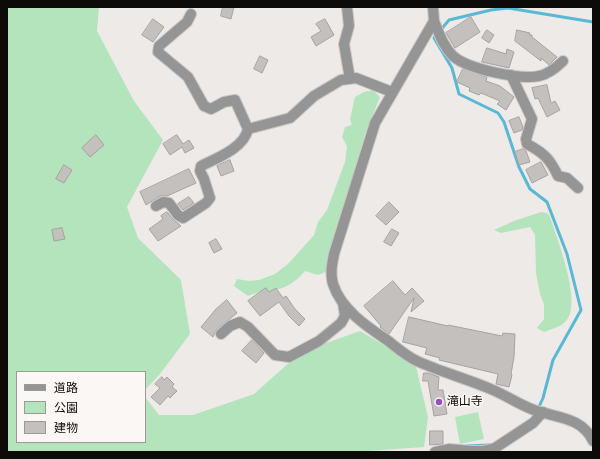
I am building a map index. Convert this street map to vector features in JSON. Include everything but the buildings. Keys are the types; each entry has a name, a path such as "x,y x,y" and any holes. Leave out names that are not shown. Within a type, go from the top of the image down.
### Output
{"street":[{"path":"347,7 349,26 344,44 350,79"},
{"path":"433,7 434,21 444,44 453,56 460,61 485,71 510,75 539,76 553,71 563,61"},
{"path":"156,206 163,202 169,203 178,215 183,218 206,203 210,198 200,171 201,166 236,147 247,134 248,129 235,100 224,102 211,109 204,106 188,77 158,52 159,46 187,22 191,14"},
{"path":"434,21 375,123 334,254 332,268 333,284 343,303 371,330 416,360 494,390 539,411 573,421 589,433 593,441"},
{"path":"510,75 532,119 526,139 528,144 542,152 554,166 558,176 567,178 578,188"},
{"path":"248,129 290,118 314,96 341,80 356,78 392,92"},
{"path":"221,334 230,326 240,322 248,327 275,355 289,357 319,341 341,323 345,316 343,303"},
{"path":"435,452 449,449 472,451 495,448 533,423 539,411"}],"green space":[{"path":"7,7 99,7 97,31 134,101 163,140 127,207 138,238 181,280 190,334 160,374 146,389 146,371 16,371 16,443 146,443 146,398 159,415 193,415 254,394 301,352 360,331 389,348 416,367 428,417 424,447 354,452 7,452"},
{"path":"373,90 380,97 365,134 326,272 318,275 305,271 295,281 285,287 274,291 257,293 248,296 234,286 237,279 249,281 259,280 275,274 289,263 314,235 318,222 327,210 345,162 347,146 342,137 345,127 352,125 350,119 355,97 364,92"},
{"path":"541,212 547,213 550,217 567,270 572,301 570,313 566,321 559,326 544,332 537,328 544,319 544,304 540,294 536,273 535,235 530,227 501,233 494,230 514,221"},
{"path":"478,412 484,439 460,444 455,417"}],"waterway":[{"path":"538,409 543,398 553,360 581,310 567,254 547,202 530,189 519,167 504,122 498,113 459,94 452,68 434,38 449,20 491,10 508,8 593,22"},
{"path":"467,446 489,445"}],"place":[{"name":"滝山寺","path":"439,402"}]}
